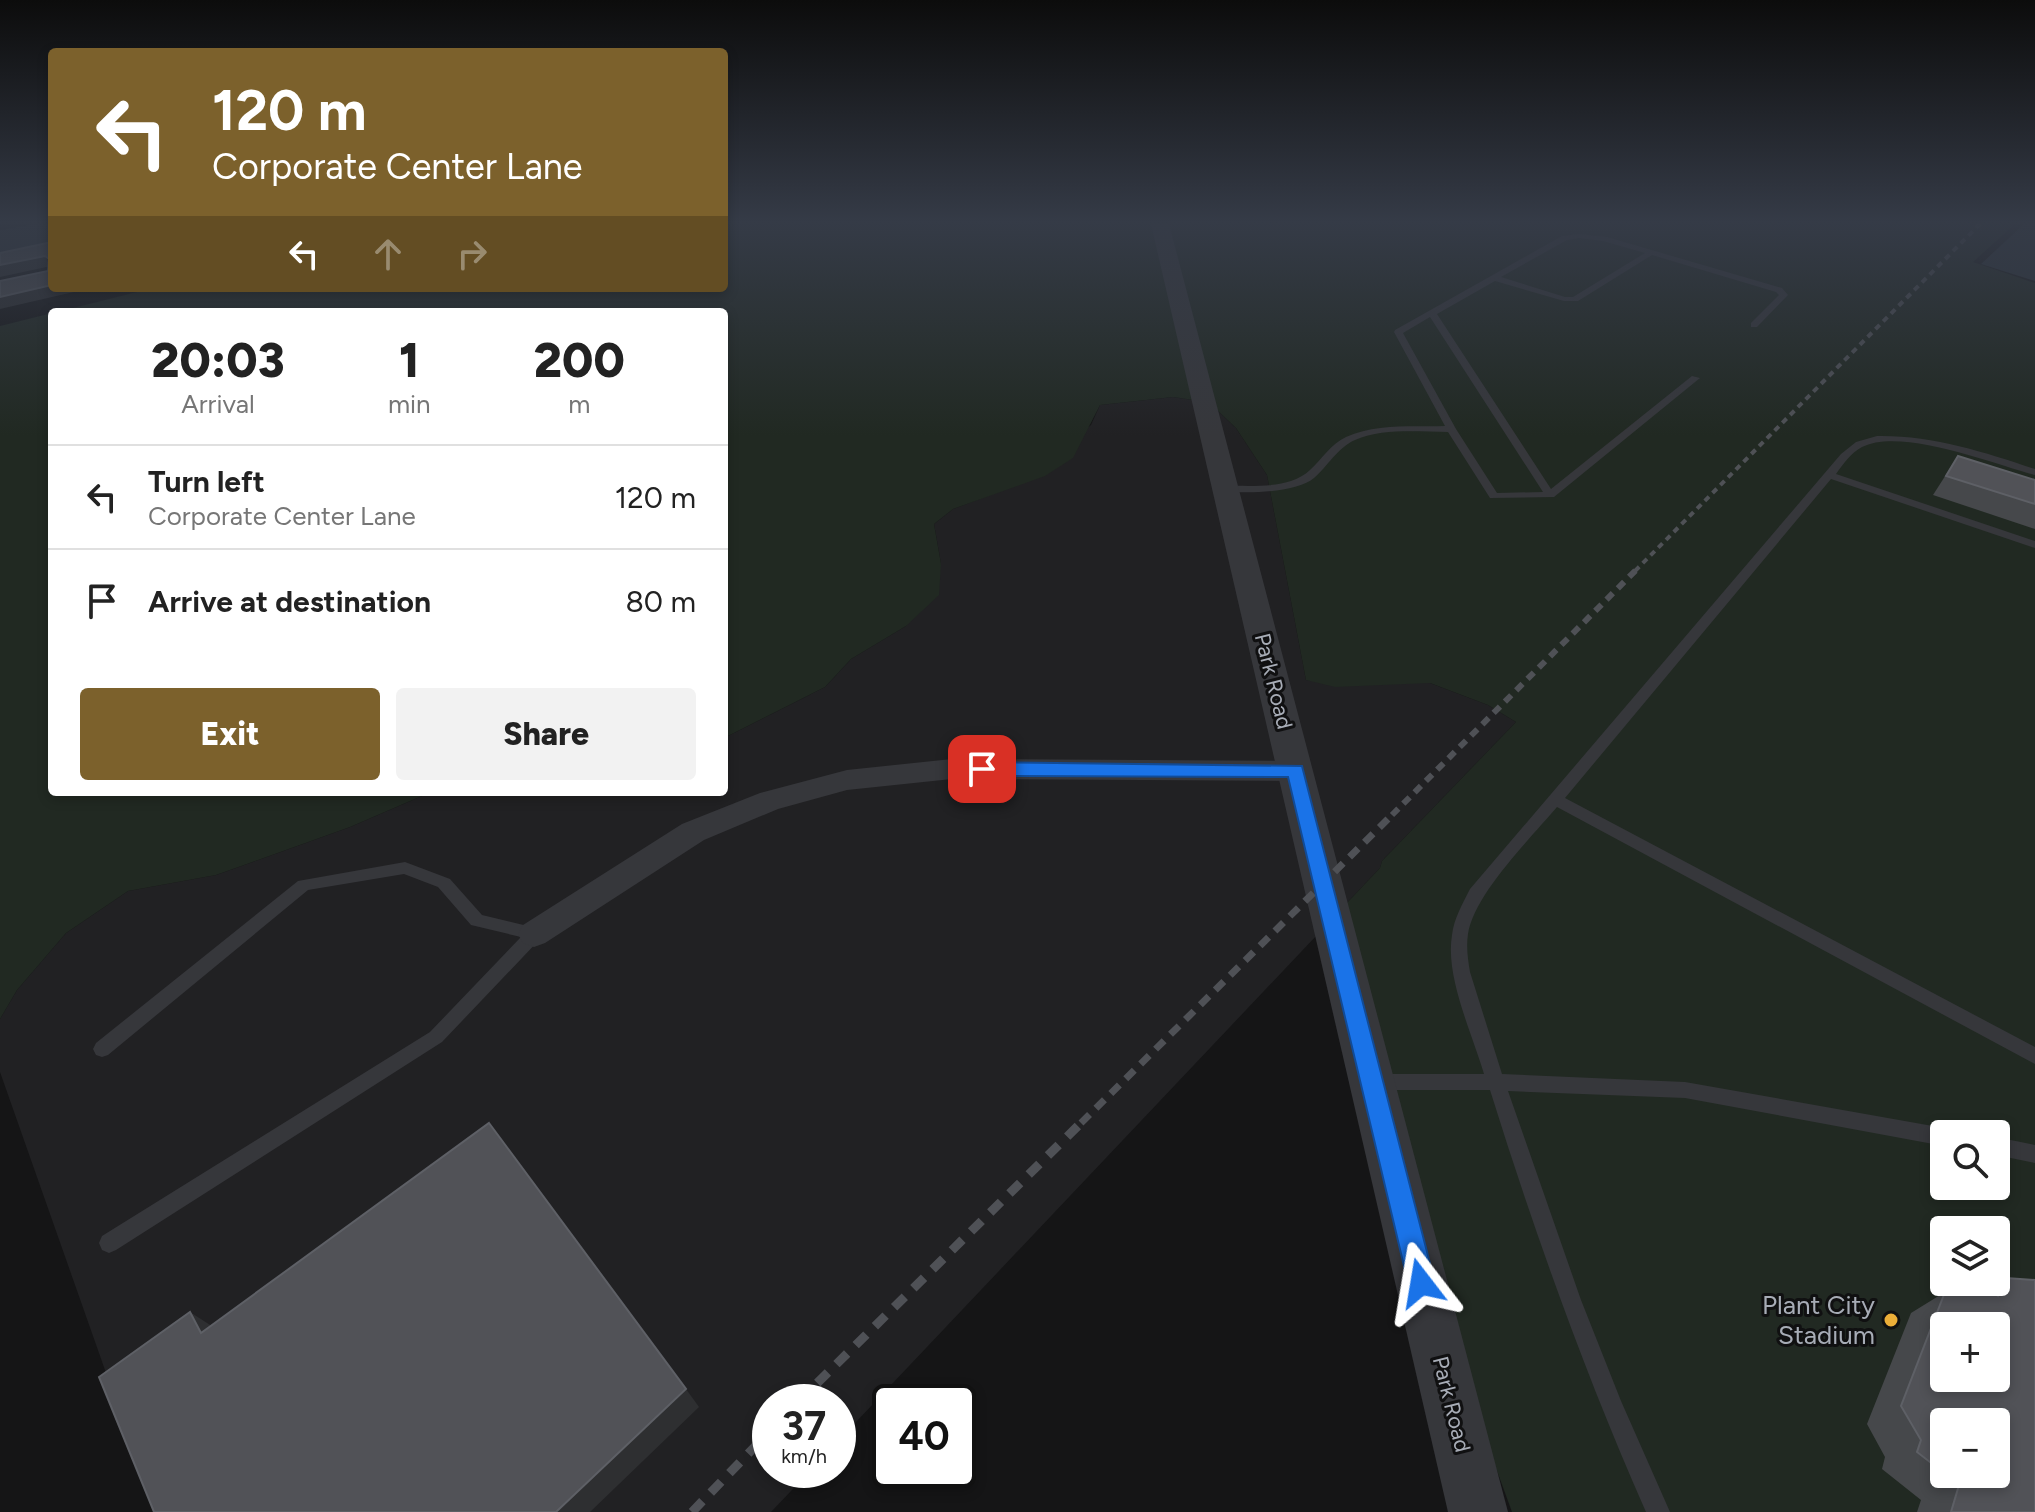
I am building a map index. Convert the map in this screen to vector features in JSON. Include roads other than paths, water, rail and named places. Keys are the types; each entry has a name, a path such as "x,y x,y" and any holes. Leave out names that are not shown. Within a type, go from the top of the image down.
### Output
{"street":[{"name":"Park Road","path":"1178,295 1478,1512"},
{"path":"534,934 693,832 770,801 847,780 952,769 1296,771"}],"lane":[{"path":"1465,295 1398,332 1451,429 1494,496 1550,495 1695,378"},
{"path":"1549,295 1564,299 1575,299 1582,295"},
{"path":"1754,325 1784,295"},
{"path":"1432,313 1550,495"},
{"path":"1226,489 1294,484 1306,478 1341,443 1354,437 1391,431 1451,429"},
{"path":"1658,1512 1578,1320 1496,1082 1464,977 1459,942 1461,924 1476,893 1829,475 1860,444 1882,440 1932,442 2035,472"},
{"path":"1829,475 2035,545"},
{"path":"1555,799 2035,1056"},
{"path":"102,1049 304,885 405,868 444,883 477,920 534,934 436,1037 109,1243"},
{"path":"1372,1082 1496,1082 1685,1090 1930,1134"},
{"path":"2010,1149 2035,1154"}],"railway":[{"path":"1635,571 1910,295"},
{"path":"1393,814 1637,569"},
{"path":"1081,1123 1393,814"},
{"path":"816,1384 1083,1121"},
{"path":"692,1512 752,1450"}],"place":[{"name":"Plant City Stadium","path":"1891,1320"}]}
